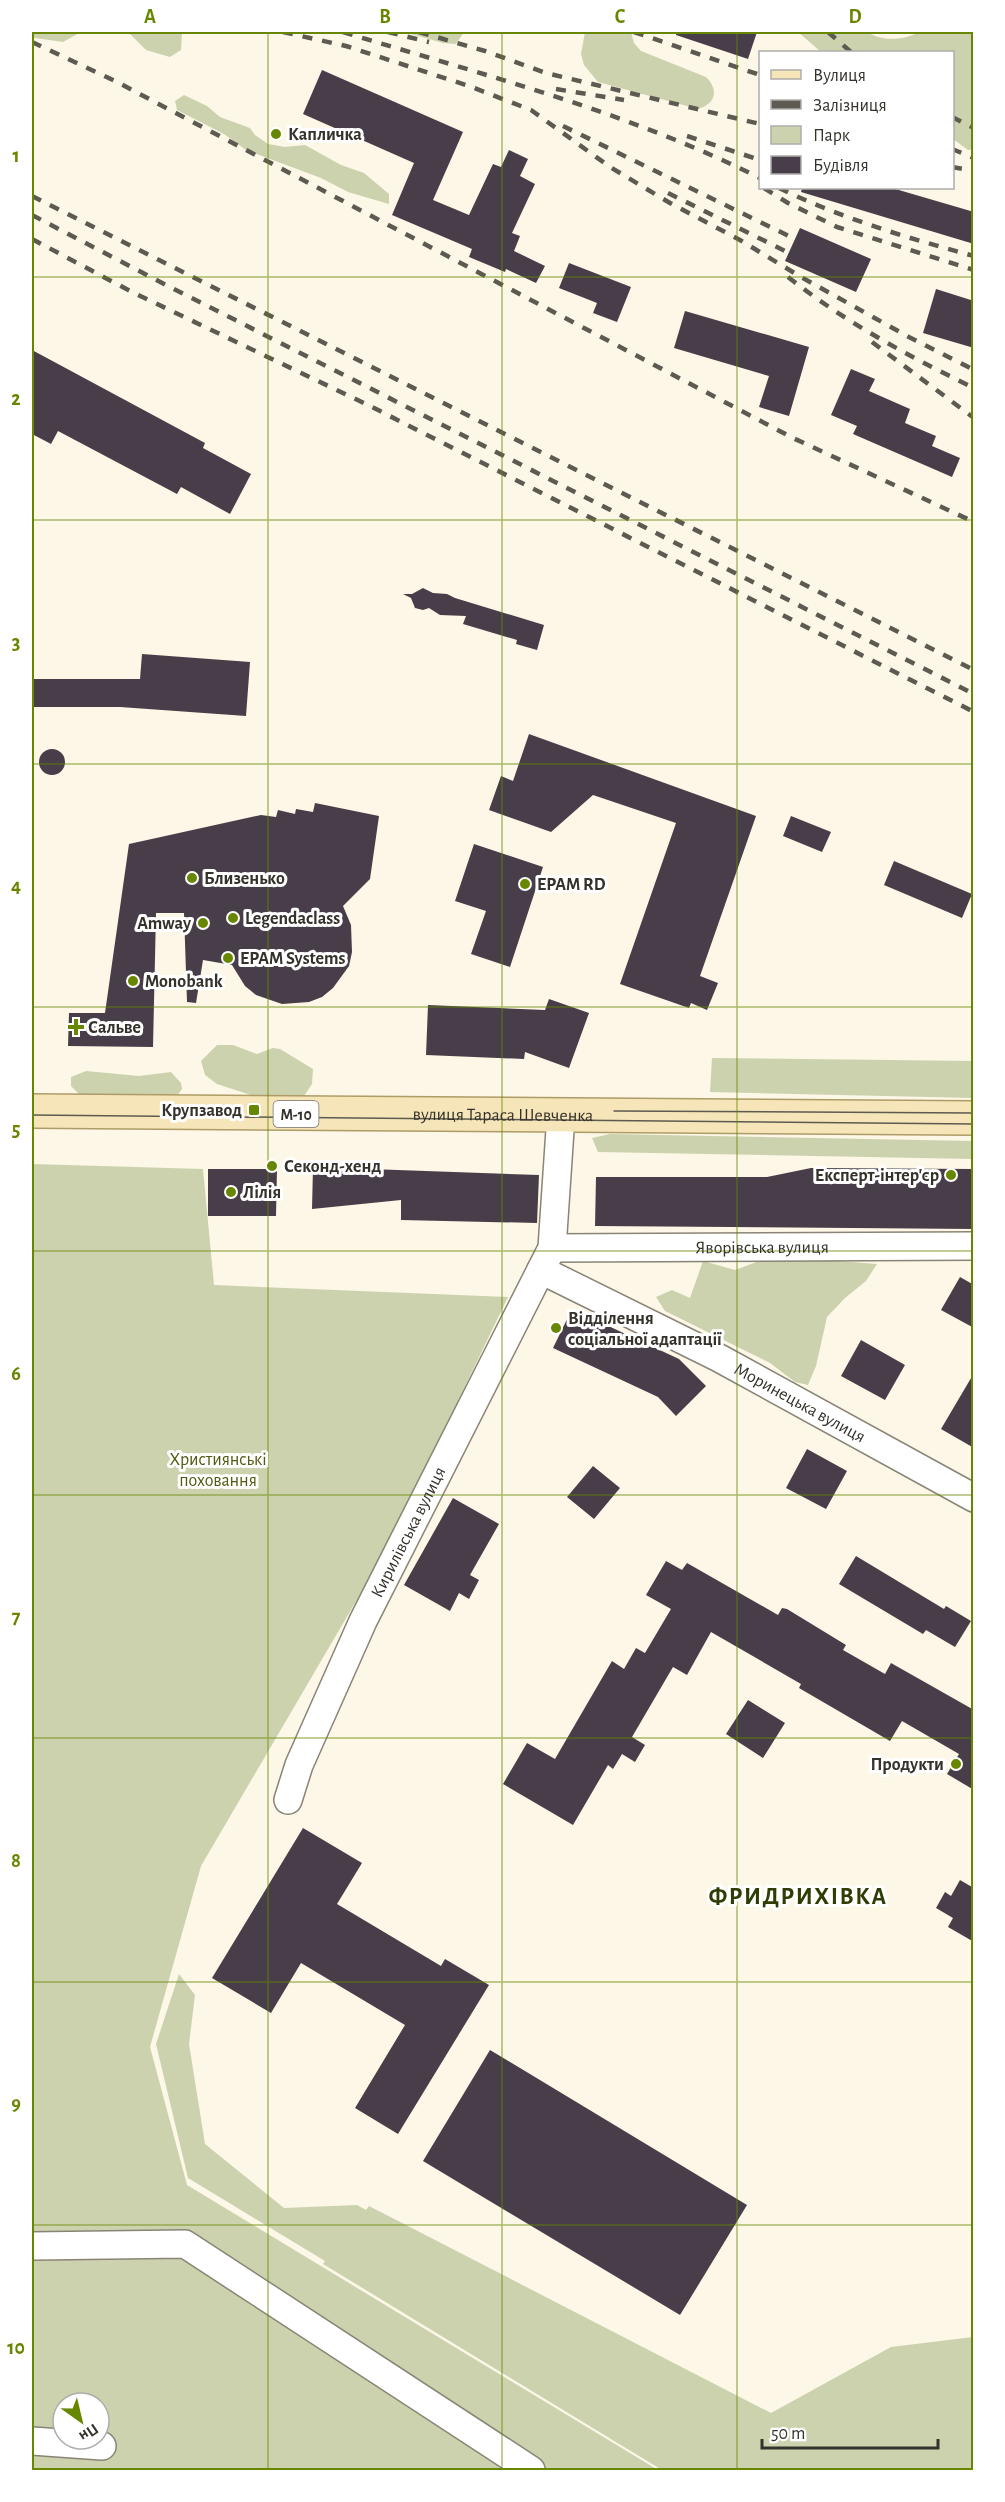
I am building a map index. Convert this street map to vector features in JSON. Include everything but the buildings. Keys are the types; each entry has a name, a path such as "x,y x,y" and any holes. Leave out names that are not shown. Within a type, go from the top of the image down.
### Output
{"main road":[{"name":"вулиця Тараса Шевченка","path":"32,1111 974,1118"}],"street":[{"path":"546,1259 561,1115"},
{"name":"Яворівська вулиця","path":"546,1259 974,1246"},
{"name":"Моринецька вулиця","path":"546,1259 719,1358 974,1498"},
{"name":"Кирилівська вулиця","path":"288,1800 299,1765 363,1621 546,1259"},
{"path":"32,2246 185,2244 531,2470"},
{"path":"32,2441 51,2442"}],"green space":[{"path":"32,32 81,32 63,42 35,38"},
{"path":"123,32 182,32 181,50 170,57 146,50 129,33"},
{"path":"404,32 464,32 456,44 443,43"},
{"path":"585,32 631,32 634,43 641,51 706,77 713,87 712,100 698,109 598,82 584,65 581,54"},
{"path":"798,32 867,32 894,39 920,32 973,32 973,149 968,150 954,140 954,51 820,51"},
{"path":"184,95 207,106 220,117 250,128 255,135 268,144 285,147 305,145 341,165 364,173 389,194 389,204 348,192 321,178 246,150 224,134 177,110 175,101"},
{"path":"217,1045 233,1045 257,1054 273,1048 280,1049 313,1069 312,1084 304,1096 257,1097 217,1084 205,1075 201,1061"},
{"path":"712,1058 973,1061 973,1098 710,1092"},
{"path":"86,1071 139,1076 171,1072 181,1083 182,1089 174,1100 152,1102 119,1095 83,1098 71,1086 71,1077"},
{"path":"610,1134 973,1141 973,1159 598,1152 592,1138"},
{"name":"Християнські поховання","path":"32,1164 203,1169 214,1285 508,1297 386,1550 201,1866 150,2047 187,2185 658,2470 32,2470"},
{"path":"773,1256 877,1264 866,1281 827,1317 816,1366 808,1385 795,1382 770,1363 665,1311 656,1297 672,1290 690,1298 703,1261 735,1270"},
{"path":"179,1974 195,1995 189,2044 205,2144 284,2208 357,2205 366,2210 369,2206 771,2413 891,2347 973,2337 973,2470 662,2470 323,2264 325,2261 188,2178 156,2044"}],"tram line":[{"path":"614,1111 974,1113"},
{"path":"32,1115 974,1124"}],"railway":[{"path":"283,32 346,46 469,86 531,110 610,167 670,203 740,240 907,336 974,370"},
{"path":"343,32 607,114 659,133 759,178"},
{"path":"388,32 429,42"},
{"path":"419,32 485,51 546,73 759,124"},
{"path":"634,32 759,75"},
{"path":"828,32 850,51"},
{"path":"32,42 115,81 793,438 974,522"},
{"path":"556,89 624,100"},
{"path":"954,118 974,128"},
{"path":"563,126 795,239"},
{"path":"687,136 759,160"},
{"path":"954,150 974,158"},
{"path":"954,167 974,171"},
{"path":"766,189 788,203 837,227 974,270"},
{"path":"781,189 875,227 974,256"},
{"path":"668,193 789,253"},
{"path":"32,196 974,670"},
{"path":"32,215 974,694"},
{"path":"32,239 132,292 368,405 974,712"},
{"path":"788,277 832,309 878,337 974,388"},
{"path":"872,342 974,418"}],"place":[{"name":"Капличка","path":"276,134"},
{"name":"Близенько","path":"192,878"},
{"name":"EPAM RD","path":"525,884"},
{"name":"Legendaclass","path":"233,918"},
{"name":"Amway","path":"203,923"},
{"name":"EPAM Systems","path":"228,958"},
{"name":"Monobank","path":"133,981"},
{"name":"Сальве","path":"76,1027"},
{"name":"Крупзавод","path":"254,1110"},
{"name":"Секонд-хенд","path":"272,1166"},
{"name":"Експерт-інтер'єр","path":"951,1175"},
{"name":"Лілія","path":"231,1192"},
{"name":"Відділення соціальної адаптації","path":"556,1328"},
{"name":"Продукти","path":"956,1764"}],"district":[{"name":"ФРИДРИХІВКА","path":"798,1896"}]}
